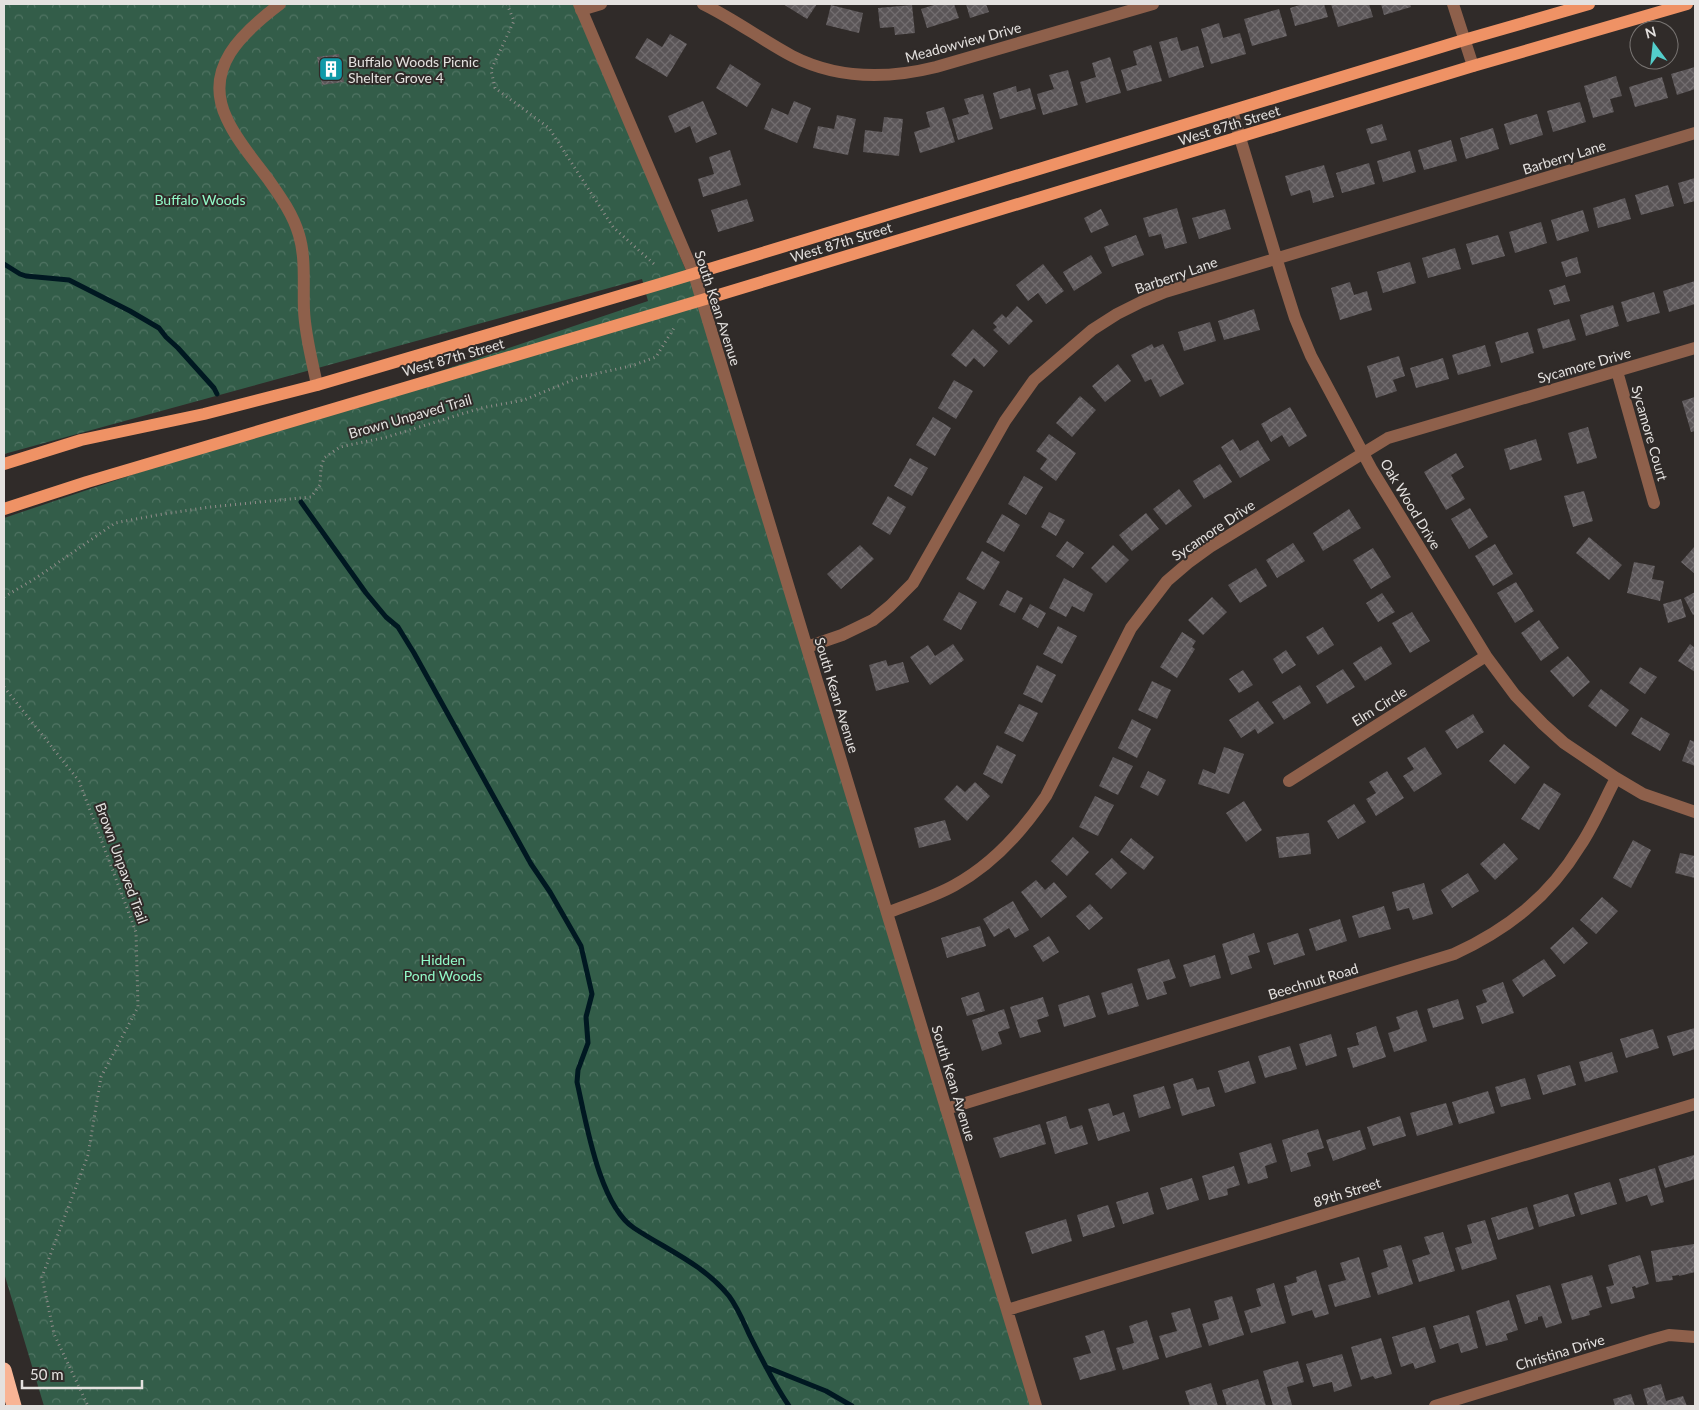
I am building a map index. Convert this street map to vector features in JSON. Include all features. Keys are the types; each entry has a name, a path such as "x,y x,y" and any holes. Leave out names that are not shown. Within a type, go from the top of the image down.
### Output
{"highway":[{"path":"4,1370 14,1406"}],"main road":[{"name":"West 87th Street","path":"4,464 81,440 204,414 317,385 694,274 1464,40 1589,4"},
{"name":"West 87th Street","path":"4,509 97,479 702,300 1669,6 1687,4"}],"street":[{"path":"280,4 256,22 232,49 224,63 220,91 226,118 289,210 300,236 303,255 306,329 317,385"},
{"path":"580,7 601,4"},
{"name":"Meadowview Drive","path":"703,4 793,56 848,74 875,76 911,74 1153,4"},
{"path":"1453,4 1473,66"},
{"name":"South Kean Avenue","path":"580,7 694,274 1036,1406"},
{"name":"Oak Wood Drive","path":"1232,111 1295,318 1322,380 1372,470 1486,656 1516,695 1564,743 1643,794 1695,812"},
{"name":"Barberry Lane","path":"807,647 842,635 873,620 913,583 1005,421 1034,380 1068,349 1092,330 1117,314 1165,292 1695,134"},
{"name":"Sycamore Drive","path":"887,914 954,886 970,876 1009,844 1031,819 1046,796 1131,628 1167,581 1210,547 1388,438 1695,348"},
{"name":"Sycamore Court","path":"1617,371 1654,503"},
{"name":"Elm Circle","path":"1289,781 1486,656"},
{"name":"Beechnut Road","path":"946,1109 1454,954 1479,942 1503,928 1531,907 1553,884 1580,846 1616,778"},
{"name":"89th Street","path":"1007,1310 1695,1104"},
{"name":"Christina Drive","path":"1435,1406 1651,1340 1669,1336 1695,1337"}],"path":[{"path":"507,4 514,21 491,70 495,88 549,128 613,227 654,264"},
{"name":"Brown Unpaved Trail","path":"4,597 36,578 115,523 210,507 311,497 320,485 321,468 324,458 340,447 387,437 482,408 524,400 580,377 631,366 656,357 674,328"},
{"name":"Brown Unpaved Trail","path":"4,687 79,781 136,932 138,1007 101,1077 88,1154 42,1277 54,1334 88,1406"}],"green space":[{"name":"Hidden Pond Woods","path":"4,4 580,4 585,23 693,288 1034,1406 44,1406 4,1273 4,518 648,301 642,279 4,454"}],"building":[{"path":"783,4 817,4 807,19"},
{"path":"937,4 954,4 959,18 927,28 921,9"},
{"path":"966,4 986,4 989,12 970,18"},
{"path":"1303,4 1324,4 1328,17 1295,26 1290,8"},
{"path":"1331,4 1369,4 1373,17 1338,27"},
{"path":"1381,4 1410,4 1411,7 1384,15"},
{"path":"831,5 863,13 859,33 826,25"},
{"path":"912,5 915,33 895,35 894,27 880,28 878,8"},
{"path":"1279,9 1287,36 1252,46 1244,19"},
{"path":"1219,23 1223,38 1240,33 1246,54 1211,64 1201,29"},
{"path":"670,34 687,44 667,77 635,58 647,38 662,47"},
{"path":"1177,37 1181,51 1198,46 1204,67 1169,78 1159,42"},
{"path":"1151,45 1162,81 1127,91 1121,70 1137,65 1133,51"},
{"name":"Buffalo Woods Picnic Shelter Grove 4","path":"339,54 344,82 322,85 317,57"},
{"path":"1110,57 1121,93 1086,103 1080,82 1096,77 1092,63"},
{"path":"730,64 761,84 747,107 716,88"},
{"path":"1695,67 1695,89 1677,95 1671,74"},
{"path":"1068,70 1078,105 1043,115 1037,94 1054,89 1049,75"},
{"path":"1616,76 1622,96 1610,99 1614,112 1593,118 1584,86"},
{"path":"1662,77 1668,98 1635,107 1629,87"},
{"path":"1016,86 1017,92 1030,88 1036,109 1000,119 993,93"},
{"path":"983,94 993,129 958,140 952,119 969,114 964,99"},
{"path":"703,101 717,134 696,143 690,126 675,133 668,116"},
{"path":"794,101 811,108 797,143 764,129 772,108 788,115"},
{"path":"1580,102 1586,122 1553,132 1547,111"},
{"path":"944,107 955,142 920,153 914,132 930,127 926,112"},
{"path":"1537,114 1543,135 1510,145 1504,124"},
{"path":"837,115 856,119 848,155 813,148 818,126 834,129"},
{"path":"884,117 903,119 899,156 863,152 865,130 882,132"},
{"path":"1382,124 1387,140 1371,144 1366,129"},
{"path":"1493,128 1499,149 1466,159 1460,138"},
{"path":"1451,140 1457,161 1424,170 1418,150"},
{"path":"730,150 741,185 703,197 698,179 714,174 709,157"},
{"path":"1410,151 1416,172 1383,182 1377,161"},
{"path":"1369,163 1375,184 1342,193 1336,173"},
{"path":"1324,165 1334,197 1313,203 1310,190 1291,196 1285,176"},
{"path":"1695,178 1695,201 1684,204 1678,183"},
{"path":"1668,185 1674,206 1641,215 1635,195"},
{"path":"1625,198 1631,219 1598,228 1593,208"},
{"path":"747,199 754,221 718,232 711,210"},
{"path":"1177,208 1187,243 1165,249 1161,234 1149,237 1143,218"},
{"path":"1101,209 1109,225 1091,233 1084,218"},
{"path":"1225,209 1231,229 1199,239 1192,218"},
{"path":"1583,210 1589,231 1557,241 1551,220"},
{"path":"1541,222 1547,243 1515,253 1509,232"},
{"path":"1136,235 1144,255 1112,267 1104,247"},
{"path":"1498,235 1505,256 1472,265 1466,244"},
{"path":"1455,248 1461,269 1428,278 1422,258"},
{"path":"1091,255 1102,273 1074,291 1063,272"},
{"path":"1577,257 1581,273 1566,277 1561,262"},
{"path":"1410,262 1416,283 1383,293 1377,272"},
{"path":"1043,264 1064,291 1046,304 1038,293 1028,301 1016,285"},
{"path":"1695,281 1695,304 1669,312 1663,291"},
{"path":"1350,282 1354,295 1367,291 1372,310 1340,320 1331,288"},
{"path":"1565,285 1570,301 1554,305 1549,290"},
{"path":"1654,292 1660,313 1627,322 1621,302"},
{"path":"1613,305 1619,326 1586,336 1580,315"},
{"path":"1017,306 1033,321 1009,345 993,330 997,327 993,323 1002,314 1006,318"},
{"path":"1254,309 1260,330 1224,340 1218,321"},
{"path":"1569,319 1576,340 1543,349 1537,329"},
{"path":"1210,322 1216,341 1184,351 1178,332"},
{"path":"973,329 998,351 984,367 974,358 966,367 951,355"},
{"path":"1528,332 1534,353 1501,363 1495,342"},
{"path":"1152,344 1154,348 1163,344 1184,384 1160,397 1151,379 1145,382 1131,355"},
{"path":"1485,345 1491,366 1458,375 1452,355"},
{"path":"1399,356 1405,376 1393,380 1397,391 1376,398 1367,366"},
{"path":"1443,358 1449,379 1416,388 1410,368"},
{"path":"1118,364 1131,381 1105,402 1092,386"},
{"path":"954,380 973,391 956,419 938,408"},
{"path":"1080,396 1096,410 1072,437 1056,423"},
{"path":"1695,397 1695,431 1691,432 1682,401"},
{"path":"1290,407 1307,436 1289,447 1282,435 1271,442 1261,424"},
{"path":"933,417 951,428 935,456 916,445"},
{"path":"1588,427 1597,458 1577,464 1568,433"},
{"path":"1049,434 1076,453 1056,481 1040,469 1047,459 1036,451"},
{"path":"1233,439 1240,451 1258,440 1270,460 1240,478 1221,447"},
{"path":"1536,439 1542,460 1510,470 1504,449"},
{"path":"1456,453 1464,467 1451,475 1465,499 1446,510 1424,472"},
{"path":"910,458 928,468 912,496 894,486"},
{"path":"1220,464 1232,482 1204,499 1193,481"},
{"path":"1024,476 1043,487 1026,515 1008,504"},
{"path":"1179,489 1192,506 1166,525 1153,509"},
{"path":"1584,491 1593,521 1573,527 1564,496"},
{"path":"888,496 906,507 890,535 872,524"},
{"path":"1470,508 1488,537 1469,549 1451,519"},
{"path":"1349,509 1361,528 1323,551 1313,533"},
{"path":"1049,512 1065,520 1056,536 1041,527"},
{"path":"1146,513 1159,529 1132,551 1119,535"},
{"path":"1002,514 1020,525 1004,552 986,542"},
{"path":"1589,537 1622,565 1609,580 1576,553"},
{"path":"1067,541 1084,553 1073,568 1056,556"},
{"path":"1293,543 1305,561 1277,578 1266,560"},
{"path":"1495,544 1513,574 1493,586 1475,556"},
{"path":"860,545 874,559 841,589 827,574"},
{"path":"1113,545 1129,560 1106,583 1091,568"},
{"path":"1695,546 1695,574 1681,562"},
{"path":"1373,548 1391,577 1371,589 1353,560"},
{"path":"982,551 1000,562 984,590 966,579"},
{"path":"1634,562 1655,566 1652,579 1664,581 1660,601 1627,593"},
{"path":"1256,568 1267,586 1240,603 1228,585"},
{"path":"1064,578 1093,594 1084,612 1072,606 1066,617 1049,608"},
{"path":"1516,582 1534,611 1515,623 1497,593"},
{"path":"1007,590 1023,598 1015,613 999,605"},
{"path":"959,592 977,602 961,630 943,620"},
{"path":"1695,592 1695,614 1693,615 1684,598"},
{"path":"1382,593 1395,612 1378,622 1366,603"},
{"path":"1212,597 1227,612 1203,635 1188,620"},
{"path":"1681,599 1686,617 1668,623 1663,604"},
{"path":"1030,604 1046,613 1038,628 1022,619"},
{"path":"1412,612 1430,641 1410,653 1392,623"},
{"path":"1539,620 1559,648 1541,661 1521,633"},
{"path":"1058,626 1077,636 1062,664 1043,654"},
{"path":"1323,627 1334,645 1318,655 1306,637"},
{"path":"1182,632 1196,641 1192,647 1195,649 1177,678 1160,667"},
{"path":"953,644 964,660 930,685 910,657 928,645 935,656"},
{"path":"1690,644 1695,648 1695,672 1678,661"},
{"path":"1381,646 1392,664 1365,681 1353,663"},
{"path":"1286,650 1296,665 1282,674 1273,659"},
{"path":"1568,656 1590,682 1573,697 1550,671"},
{"path":"886,660 888,666 903,662 909,682 876,691 869,665"},
{"path":"1037,665 1056,675 1042,703 1023,694"},
{"path":"1640,667 1657,677 1645,694 1629,683"},
{"path":"1343,669 1355,687 1327,704 1316,686"},
{"path":"1243,670 1253,685 1239,693 1229,679"},
{"path":"1152,681 1171,690 1157,719 1138,710"},
{"path":"1300,685 1311,703 1284,720 1272,702"},
{"path":"1601,689 1629,710 1616,727 1588,706"},
{"path":"1258,701 1274,723 1258,734 1255,729 1241,738 1229,720"},
{"path":"1019,704 1038,713 1023,742 1004,733"},
{"path":"1473,714 1484,732 1457,749 1445,731"},
{"path":"1641,717 1670,734 1660,751 1631,734"},
{"path":"1132,719 1151,729 1137,758 1118,748"},
{"path":"1690,740 1695,742 1695,766 1682,761"},
{"path":"1504,744 1530,767 1515,784 1489,761"},
{"path":"997,745 1016,755 1002,784 983,774"},
{"path":"1224,747 1244,754 1229,794 1198,784 1203,769 1215,774"},
{"path":"1425,747 1442,774 1414,792 1403,776 1414,769 1407,758"},
{"path":"1113,757 1133,766 1118,795 1099,786"},
{"path":"1148,771 1166,780 1158,796 1140,787"},
{"path":"1387,771 1404,798 1376,816 1366,799 1376,793 1369,782"},
{"path":"975,782 990,796 967,821 944,799 957,785 965,792"},
{"path":"1544,783 1561,794 1539,830 1521,819"},
{"path":"1095,796 1114,805 1098,836 1079,827"},
{"path":"1244,801 1262,830 1246,842 1226,813"},
{"path":"1354,804 1366,822 1338,839 1327,821"},
{"path":"945,820 951,840 919,848 914,828"},
{"path":"1309,833 1311,854 1279,858 1276,837"},
{"path":"1073,837 1089,852 1067,876 1051,861"},
{"path":"1131,838 1154,857 1144,870 1120,852"},
{"path":"1633,840 1651,850 1631,888 1613,878"},
{"path":"1504,843 1518,859 1495,880 1480,864"},
{"path":"1680,853 1695,856 1695,878 1675,873"},
{"path":"1112,858 1127,873 1111,889 1095,874"},
{"path":"1468,873 1479,891 1452,908 1441,890"},
{"path":"1036,880 1045,890 1054,882 1067,897 1041,918 1021,892"},
{"path":"1424,883 1433,914 1413,920 1409,908 1397,911 1392,892"},
{"path":"1602,897 1618,911 1596,934 1580,920"},
{"path":"1013,901 1029,930 1015,938 1009,928 994,937 983,919"},
{"path":"1090,904 1103,918 1089,930 1076,916"},
{"path":"1384,906 1391,929 1359,938 1352,916"},
{"path":"1340,919 1347,941 1316,951 1309,929"},
{"path":"980,926 986,946 947,958 941,938"},
{"path":"1573,927 1588,943 1564,964 1550,948"},
{"path":"1254,933 1260,952 1248,956 1252,968 1231,975 1222,944"},
{"path":"1298,933 1305,955 1274,965 1267,943"},
{"path":"1049,936 1059,952 1043,962 1033,946"},
{"path":"1215,955 1221,978 1190,987 1183,965"},
{"path":"1169,959 1176,978 1163,982 1167,994 1147,1000 1137,969"},
{"path":"1544,959 1556,976 1523,997 1512,980"},
{"path":"1503,982 1514,1013 1482,1024 1476,1006 1487,1002 1482,990"},
{"path":"1132,983 1139,1006 1108,1015 1101,993"},
{"path":"979,992 985,1011 967,1016 961,998"},
{"path":"1089,995 1096,1017 1064,1027 1058,1005"},
{"path":"1043,997 1049,1016 1037,1020 1041,1032 1020,1038 1010,1007"},
{"path":"1458,999 1464,1019 1433,1028 1427,1009"},
{"path":"1004,1009 1010,1028 998,1032 1002,1044 982,1051 972,1020"},
{"path":"1417,1010 1427,1041 1394,1052 1388,1033 1400,1029 1396,1017"},
{"path":"1376,1026 1386,1057 1353,1068 1347,1048 1359,1045 1356,1033"},
{"path":"1695,1028 1695,1049 1673,1056 1667,1036"},
{"path":"1653,1029 1659,1048 1626,1058 1620,1039"},
{"path":"1331,1034 1337,1056 1306,1066 1299,1044"},
{"path":"1290,1046 1297,1069 1265,1078 1258,1056"},
{"path":"1612,1052 1618,1072 1585,1082 1579,1062"},
{"path":"1249,1061 1256,1083 1225,1093 1218,1071"},
{"path":"1570,1065 1576,1085 1543,1095 1537,1075"},
{"path":"1193,1078 1197,1090 1209,1087 1215,1106 1182,1116 1173,1084"},
{"path":"1525,1078 1531,1099 1501,1107 1495,1087"},
{"path":"1164,1086 1171,1108 1139,1118 1133,1095"},
{"path":"1488,1091 1495,1113 1459,1124 1452,1102"},
{"path":"1109,1103 1113,1116 1124,1112 1130,1131 1098,1141 1088,1109"},
{"path":"1446,1103 1453,1125 1417,1136 1410,1113"},
{"path":"1066,1116 1070,1129 1082,1125 1088,1144 1055,1154 1046,1122"},
{"path":"1400,1116 1406,1136 1373,1146 1367,1127"},
{"path":"1040,1124 1046,1144 1000,1158 993,1138"},
{"path":"1318,1129 1324,1148 1307,1153 1311,1166 1291,1172 1282,1140"},
{"path":"1360,1130 1366,1149 1333,1161 1326,1140"},
{"path":"1271,1143 1277,1162 1265,1166 1268,1178 1248,1184 1239,1153"},
{"path":"1694,1155 1695,1179 1665,1188 1658,1166"},
{"path":"1234,1166 1240,1185 1227,1189 1228,1195 1209,1200 1202,1176"},
{"path":"1655,1168 1664,1202 1651,1206 1647,1195 1626,1202 1619,1179"},
{"path":"1192,1178 1199,1200 1167,1210 1160,1188"},
{"path":"1610,1182 1617,1204 1581,1215 1574,1193"},
{"path":"1148,1192 1154,1214 1123,1224 1116,1202"},
{"path":"1568,1194 1575,1216 1539,1227 1533,1205"},
{"path":"1108,1205 1115,1227 1083,1237 1077,1215"},
{"path":"1527,1207 1534,1229 1498,1240 1491,1218"},
{"path":"1066,1219 1072,1241 1032,1254 1025,1232"},
{"path":"1485,1220 1497,1259 1462,1270 1455,1248 1472,1243 1467,1225"},
{"path":"1443,1232 1455,1271 1419,1282 1412,1260 1430,1254 1424,1237"},
{"path":"1694,1244 1695,1272 1672,1276 1673,1280 1656,1282 1651,1251"},
{"path":"1401,1245 1413,1284 1378,1295 1371,1273 1388,1267 1383,1250"},
{"path":"1640,1255 1649,1284 1636,1288 1635,1286 1632,1287 1635,1298 1611,1304 1606,1287 1614,1285 1608,1265"},
{"path":"1359,1257 1371,1297 1335,1307 1328,1285 1346,1280 1340,1263"},
{"path":"1316,1270 1329,1314 1315,1318 1312,1310 1292,1316 1284,1286 1297,1282 1296,1277"},
{"path":"1592,1275 1602,1307 1589,1311 1590,1315 1572,1320 1561,1284"},
{"path":"1274,1283 1286,1323 1251,1333 1244,1311 1261,1306 1256,1289"},
{"path":"1550,1285 1562,1323 1546,1328 1542,1316 1538,1317 1538,1320 1525,1324 1516,1295"},
{"path":"1232,1296 1244,1335 1209,1346 1202,1324 1219,1319 1214,1301"},
{"path":"1509,1300 1518,1330 1506,1334 1508,1340 1486,1346 1476,1311"},
{"path":"1190,1308 1202,1347 1166,1358 1159,1336 1177,1331 1171,1313"},
{"path":"1469,1315 1478,1348 1461,1353 1458,1343 1440,1349 1433,1326"},
{"path":"1147,1320 1159,1359 1123,1370 1116,1348 1134,1343 1129,1326"},
{"path":"1425,1327 1436,1362 1415,1369 1413,1363 1401,1367 1392,1337"},
{"path":"1104,1330 1116,1370 1080,1380 1073,1358 1091,1353 1085,1336"},
{"path":"1381,1338 1392,1374 1375,1379 1373,1376 1361,1380 1351,1347"},
{"path":"1342,1354 1352,1386 1334,1392 1332,1382 1313,1387 1306,1364"},
{"path":"1298,1361 1304,1382 1287,1387 1292,1405 1273,1406 1263,1371"},
{"path":"1258,1379 1266,1406 1227,1406 1222,1390"},
{"path":"1211,1383 1218,1406 1190,1406 1185,1391"},
{"path":"1661,1384 1666,1401 1683,1396 1687,1406 1648,1406 1643,1389"},
{"path":"1631,1394 1635,1406 1615,1406 1613,1399"}],"waterway":[{"path":"4,264 26,276 69,280 159,328 214,388 217,394"},
{"path":"301,502 366,593 386,617 398,627 531,864 550,892 581,946 592,994 586,1017 588,1043 578,1070 577,1082 596,1161 612,1201 622,1217 634,1228 696,1266 729,1296 768,1372 789,1406"},
{"path":"766,1367 826,1391 852,1406"}],"place":[{"name":"Buffalo Woods Picnic Shelter Grove 4","path":"331,69"}],"park label":[{"name":"Buffalo Woods","path":"200,199"}]}
